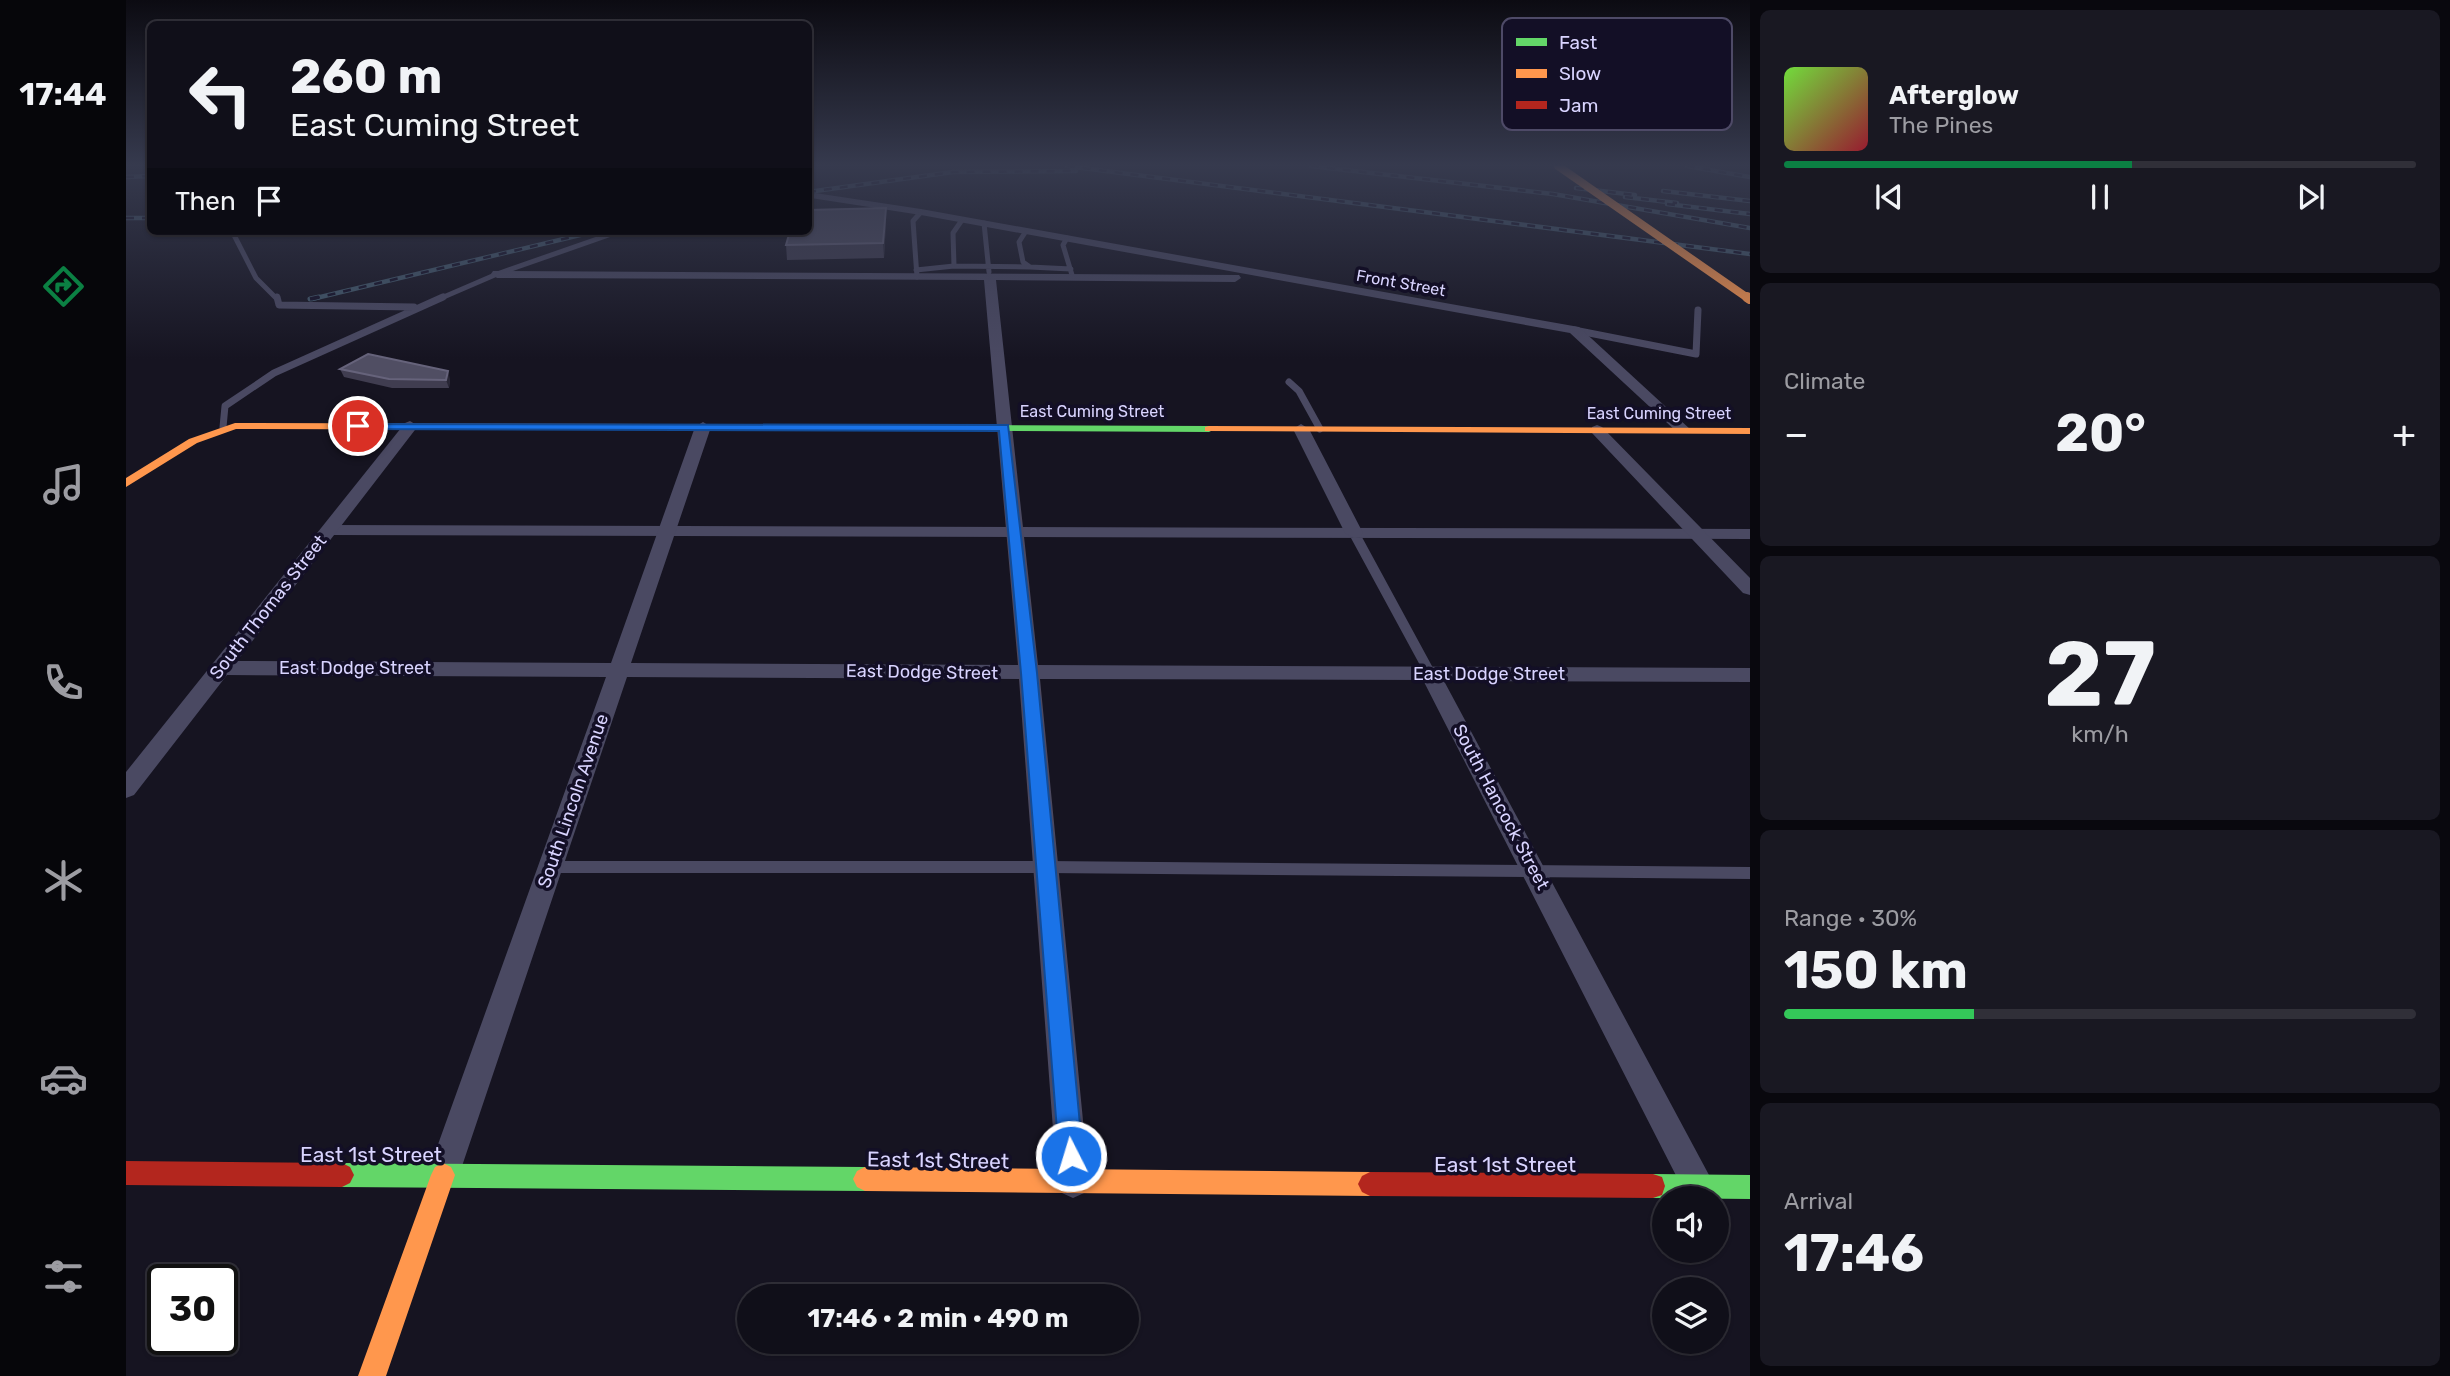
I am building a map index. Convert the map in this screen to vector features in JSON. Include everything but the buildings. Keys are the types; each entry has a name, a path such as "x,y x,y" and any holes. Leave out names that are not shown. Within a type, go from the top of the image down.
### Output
{"street":[{"name":"Front Street","path":"1022,230 1574,330"},
{"path":"1651,230 1750,299"},
{"path":"1668,230 1750,286"},
{"path":"990,273 1029,673 1073,1182"},
{"path":"497,274 1072,273 1279,277"},
{"path":"1574,330 1683,430"},
{"name":"South Thomas Street","path":"126,789 410,426"},
{"path":"126,483 223,427"},
{"name":"East Cuming Street","path":"223,427 1750,430"},
{"name":"South Lincoln Avenue","path":"443,1175 703,427"},
{"name":"South Hancock Street","path":"1301,429 1354,533"},
{"path":"1597,430 1750,589"},
{"name":"East Dodge Street","path":"220,668 1750,675"},
{"name":"South Hancock Street","path":"1430,673 1698,1186"},
{"name":"East 1st Street","path":"126,1173 1698,1186"},
{"path":"372,1376 443,1175"},
{"name":"East 1st Street","path":"1729,1187 1750,1187"}],"lane":[{"path":"914,230 916,274 954,266 990,273 1030,267 1072,273 1062,245 1067,238"},
{"path":"954,266 955,230"},
{"path":"985,230 990,273"},
{"path":"1026,231 1020,242 1023,262 1030,267"},
{"path":"234,235 256,278 277,297 279,305 420,307"},
{"path":"223,427 225,406 244,391 286,367 497,274 609,235"},
{"path":"1574,330 1696,354 1698,310"},
{"path":"1289,382 1299,391 1320,429"},
{"path":"328,530 1750,534"},
{"name":"South Hancock Street","path":"1354,533 1430,673"},
{"path":"551,867 1046,867 1750,873"}],"railway":[{"path":"1565,230 1750,254"},
{"path":"312,299 580,235"},
{"path":"310,299 319,297"}],"traffic: fast":[{"path":"667,427 1209,429"},
{"path":"342,1175 865,1179"},
{"path":"1729,1187 1750,1187"}],"traffic: slow":[{"path":"1651,230 1750,299"},
{"path":"126,483 193,441 235,426 667,427"},
{"path":"1209,429 1750,431"},
{"path":"372,1376 443,1175"},
{"path":"865,1179 1370,1184"}],"traffic: jam":[{"path":"126,1173 342,1175"},
{"path":"1370,1184 1653,1186"}],"route":[{"path":"358,426 1004,428 1029,673 1071,1156"}]}
